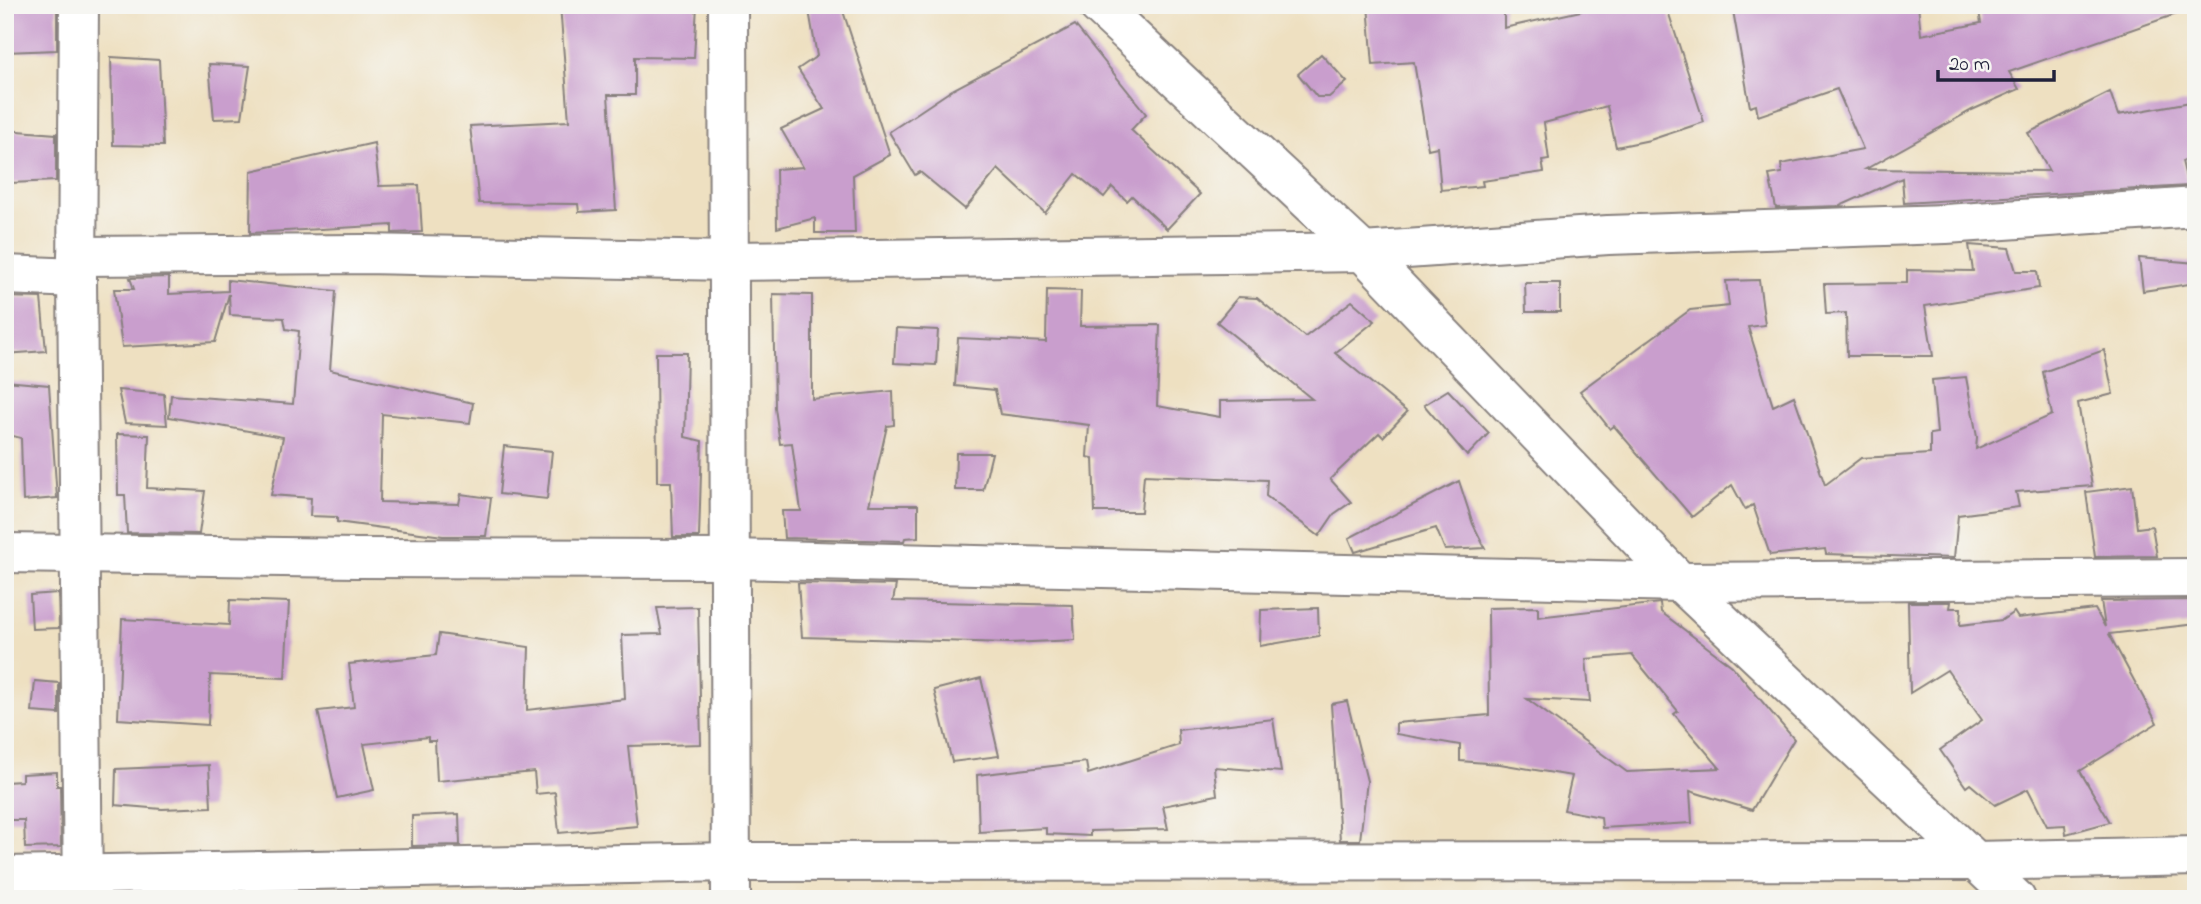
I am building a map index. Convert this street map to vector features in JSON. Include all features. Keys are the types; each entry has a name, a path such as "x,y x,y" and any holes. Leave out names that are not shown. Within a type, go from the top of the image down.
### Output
{"street":[{"path":"79,5 77,267 83,887"},
{"path":"728,5 732,881"},
{"path":"1098,5 1363,252 1680,582 2015,899"},
{"path":"5,275 77,267 364,254 729,261 1363,252 1608,235 1946,224 2196,207"},
{"path":"5,553 730,559 1680,582 2196,578"},
{"path":"5,876 83,887 732,881 2196,856"}],"building":[{"path":"5,5 57,5 57,50 5,52"},
{"path":"560,5 697,5 694,58 635,57 635,95 608,95 616,210 579,212 578,204 479,203 470,126 569,121"},
{"path":"808,5 841,5 890,155 853,175 855,233 815,233 815,218 777,228 776,169 803,167 781,129 824,109 798,69 817,56"},
{"path":"1368,5 1504,5 1504,28 1581,11 1581,5 1666,5 1704,122 1650,140 1616,147 1607,106 1544,123 1549,160 1542,161 1544,172 1482,181 1483,186 1441,190 1437,147 1428,149 1414,62 1373,65"},
{"path":"1732,5 1918,5 1921,35 1981,23 1978,5 2188,5 2188,10 2009,72 2019,89 1972,110 1866,169 2049,171 2028,133 2110,92 2118,115 2196,101 2196,155 2182,161 2188,186 1904,203 1902,178 1840,206 1776,208 1769,175 1782,173 1781,164 1863,149 1837,89 1758,116 1756,105 1750,107"},
{"path":"1075,25 1146,114 1131,130 1200,194 1167,229 1132,196 1127,201 1112,187 1104,197 1076,174 1045,213 998,169 965,209 920,172 915,175 889,132 952,90"},
{"path":"1321,54 1347,82 1329,97 1317,97 1298,74"},
{"path":"111,57 159,60 163,146 113,145"},
{"path":"209,64 250,66 242,118 214,119"},
{"path":"5,130 56,134 56,181 10,183 5,164"},
{"path":"374,143 379,186 419,185 422,232 392,233 392,225 250,233 251,171"},
{"path":"1969,245 2009,248 2016,271 2037,271 2039,288 1925,306 1933,356 1847,356 1846,313 1826,314 1824,284 1907,283 1907,270 1973,271"},
{"path":"2139,258 2196,263 2196,283 2143,291"},
{"path":"169,277 169,294 228,291 228,280 336,291 330,370 473,403 470,423 382,414 380,502 459,504 461,494 491,498 486,536 443,536 337,522 337,517 310,516 311,498 271,495 283,437 169,417 171,395 293,404 299,331 286,329 284,318 230,315 229,294 215,342 122,347 114,289 134,289 130,278"},
{"path":"1759,280 1765,325 1748,327 1773,406 1794,396 1825,485 1861,458 1930,454 1930,434 1937,433 1932,380 1966,377 1977,437 1976,449 2052,415 2043,372 2104,350 2113,394 2078,403 2092,486 2016,492 2019,507 1958,515 1954,558 1826,554 1825,549 1770,555 1753,505 1745,509 1732,485 1692,517 1614,426 1610,429 1580,391 1690,310 1729,306 1726,281"},
{"path":"1525,283 1560,283 1560,312 1526,312"},
{"path":"1047,290 1081,291 1080,326 1160,325 1157,406 1220,417 1220,401 1312,399 1217,322 1238,297 1257,298 1305,337 1352,301 1375,321 1335,353 1407,412 1383,437 1379,433 1330,479 1351,502 1334,514 1319,536 1266,496 1267,480 1144,475 1141,512 1095,512 1093,458 1087,457 1089,425 1000,414 995,390 955,386 958,338 1046,342"},
{"path":"773,294 812,295 812,399 893,391 894,425 887,426 869,505 918,505 918,537 905,538 904,541 784,538 782,511 801,511 792,443 780,444 775,408"},
{"path":"5,297 41,298 46,351 5,354"},
{"path":"896,328 938,330 936,365 894,363"},
{"path":"656,353 687,353 685,437 702,441 699,537 673,537 671,482 657,482"},
{"path":"5,381 49,385 57,498 23,501 21,438 5,434"},
{"path":"118,390 164,394 167,425 125,423"},
{"path":"1448,390 1489,433 1467,456 1424,405"},
{"path":"117,434 149,435 147,488 205,491 199,534 127,533 125,495 118,495"},
{"path":"504,446 552,451 547,499 499,494"},
{"path":"956,453 992,453 983,490 955,490"},
{"path":"1459,481 1473,524 1485,548 1445,550 1436,528 1355,552 1349,538"},
{"path":"2132,486 2137,528 2152,526 2157,556 2095,557 2086,492"},
{"path":"798,583 896,585 893,601 1073,605 1075,640 1010,643 802,637"},
{"path":"58,593 59,628 32,629 30,595"},
{"path":"230,600 289,602 285,678 210,675 208,725 118,719 122,619 229,625"},
{"path":"2196,600 2196,624 2109,634 2157,723 2080,771 2110,822 2066,834 2065,825 2047,826 2028,789 1995,805 1970,784 1966,787 1940,750 1982,720 1947,670 1910,693 1908,602 1951,602 1950,608 1961,608 1960,625 2002,620 2014,612 2018,618 2095,609 2105,627 2101,601"},
{"path":"1660,603 1661,612 1732,666 1794,739 1752,810 1690,791 1692,823 1602,828 1601,817 1564,810 1572,776 1500,764 1460,761 1460,745 1396,734 1396,723 1489,715 1488,608 1538,607 1538,617","holes":["1632,655 1678,711 1674,714 1720,768 1627,772 1527,699 1590,702 1586,659"]},
{"path":"698,607 701,744 628,746 637,826 559,833 555,792 536,794 534,772 437,781 435,741 428,741 428,737 364,744 374,790 337,798 318,711 354,707 349,664 436,655 439,634 529,647 527,710 625,699 622,635 662,634 657,608"},
{"path":"1318,608 1319,636 1260,646 1261,610"},
{"path":"981,678 999,756 952,762 934,690"},
{"path":"35,681 59,683 59,714 32,712"},
{"path":"1347,701 1367,781 1360,840 1340,840 1331,704"},
{"path":"1273,719 1281,772 1214,767 1217,795 1163,806 1168,829 1090,831 1090,836 1046,834 1046,828 979,832 977,775 1086,762 1088,774 1179,745 1178,730"},
{"path":"209,765 211,807 162,809 115,805 116,769"},
{"path":"57,772 57,786 60,786 61,847 25,848 24,820 5,820 5,782 22,781 22,774"},
{"path":"459,814 460,845 412,846 412,816"}]}
